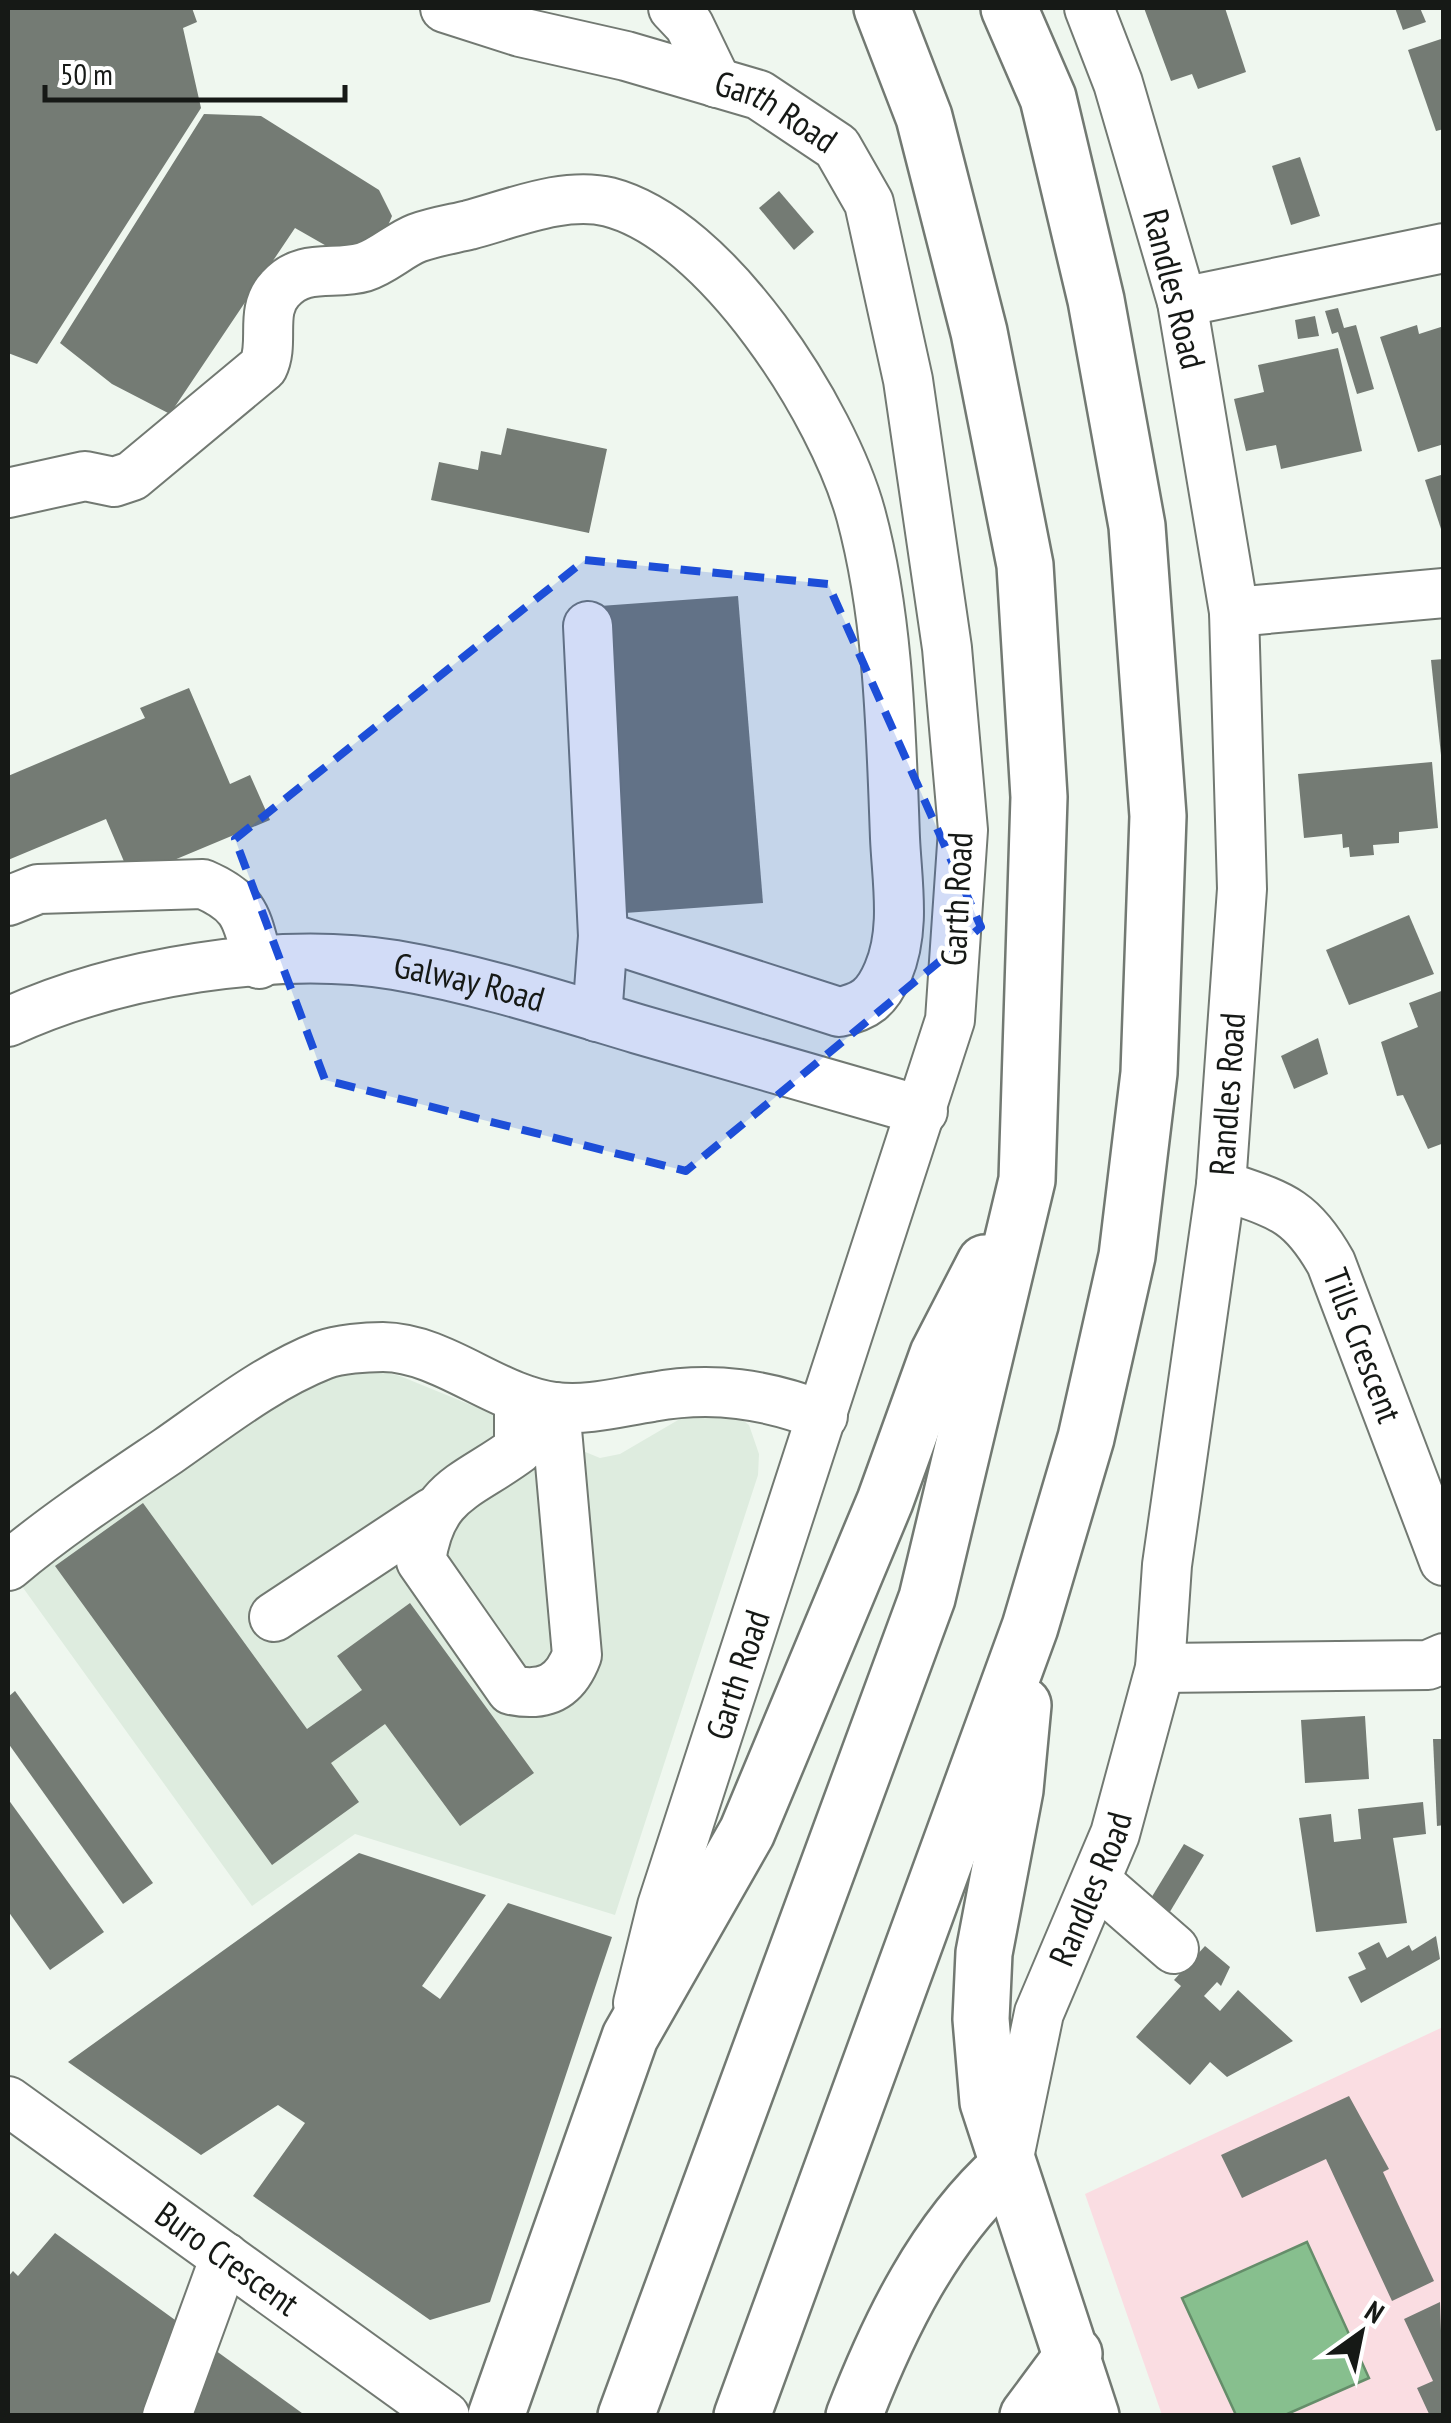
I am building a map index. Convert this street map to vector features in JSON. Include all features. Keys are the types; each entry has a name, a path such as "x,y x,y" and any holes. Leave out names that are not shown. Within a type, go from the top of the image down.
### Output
{"highway":[{"path":"626,2416 927,1598 1027,1180 1039,797 1024,565 979,332 924,117 882,8"},
{"path":"742,2416 1030,1627 1086,1438 1127,1256 1149,1073 1158,816 1137,526 1100,318 1048,98 1009,8"},
{"path":"496,2416 630,2037 747,1832 885,1502 938,1354 1027,1180"},
{"path":"1030,1627 1015,1790 984,1953 980,2019 988,2102 1007,2168 1074,2354 1091,2416"},
{"path":"854,2416 940,2242 976,2194 1007,2168"},
{"path":"1028,2416 1074,2354"}],"street":[{"name":"Garth Road","path":"445,8 520,32 626,56 759,95 837,147 869,202 908,380 947,648 963,830 950,1020 924,1111 662,1906 630,2037"},
{"path":"673,8 689,26 717,83"},
{"name":"Randles Road","path":"1007,2168 1039,2013 1115,1834 1160,1668 1167,1565 1221,1185 1242,889 1234,612 1182,302 1118,83 1090,8"},
{"path":"8,493 85,476 114,482 148,466 262,367 270,354 267,319 278,290 306,270 366,266 417,238 558,202 604,201 644,214 735,294 798,375 841,460 862,516 892,738 900,917 890,970 878,991 864,1007 839,1012 602,936"},
{"path":"1182,302 1444,248"},
{"path":"1234,612 1444,593"},
{"path":"588,626 602,936 597,1017"},
{"path":"8,901 38,890 203,884 243,908 259,964"},
{"name":"Galway Road","path":"8,1022 106,986 156,974 328,960 394,965 597,1017 924,1111"},
{"name":"Tills Crescent","path":"1221,1185 1273,1202 1311,1227 1332,1263 1444,1561"},
{"path":"8,1566 40,1539 228,1408 326,1354 386,1347 442,1364 537,1403 598,1408 653,1396 719,1390 781,1400 823,1416"},
{"path":"434,1512 421,1561 511,1690 550,1690 568,1678 577,1655 577,1624 537,1403"},
{"path":"274,1617 434,1512 457,1487 520,1449 537,1403"},
{"path":"1160,1668 1428,1664 1444,1658"},
{"path":"1096,1882 1174,1949"},
{"name":"Buro Crescent","path":"8,2101 444,2416"},
{"path":"167,2416 225,2257"}],"highlighted area":[{"path":"585,560 828,584 981,927 686,1171 325,1080 235,839"}],"shaded area":[{"path":"372,1369 400,1376 600,1458 620,1454 702,1406 723,1406 749,1425 759,1454 758,1475 615,1915 355,1834 252,1906 16,1578 309,1377"},
{"path":"1443,2027 1443,2415 1162,2415 1085,2194"},
{"path":"1307,2242 1369,2378 1285,2415 1236,2415 1182,2298"}],"building":[{"path":"8,8 192,8 197,22 183,28 201,108 37,364 8,353"},
{"path":"1144,8 1225,8 1246,72 1198,89 1192,74 1171,81"},
{"path":"1395,8 1420,8 1426,22 1403,30"},
{"path":"1444,38 1444,129 1436,131 1408,50"},
{"path":"204,114 261,116 379,190 392,216 382,240 344,256 295,228 170,414 112,384 60,343"},
{"path":"1300,157 1320,216 1291,225 1272,166"},
{"path":"779,191 814,232 794,250 759,208"},
{"path":"1338,308 1344,328 1356,325 1374,389 1357,394 1338,332 1332,334 1325,311"},
{"path":"1315,316 1319,336 1298,339 1295,320"},
{"path":"1417,325 1419,334 1444,326 1444,444 1418,452 1380,337"},
{"path":"1338,348 1362,451 1281,469 1276,445 1246,451 1234,399 1264,392 1258,365"},
{"path":"507,428 607,449 589,533 431,500 439,462 478,470 481,451 501,455"},
{"path":"1444,474 1444,535 1443,535 1425,480"},
{"path":"738,596 763,903 625,913 600,606"},
{"path":"1444,659 1444,754 1441,755 1431,660"},
{"path":"189,688 230,784 250,775 270,820 131,878 106,819 8,860 8,776 145,718 140,708"},
{"path":"1432,762 1438,828 1399,832 1399,843 1373,845 1374,855 1350,857 1349,847 1343,848 1342,834 1304,838 1298,774"},
{"path":"1409,915 1434,974 1349,1005 1326,950"},
{"path":"1444,990 1444,1143 1428,1149 1403,1095 1397,1096 1381,1042 1418,1027 1409,1003"},
{"path":"1318,1038 1328,1074 1294,1089 1281,1056"},
{"path":"143,1503 307,1729 362,1690 337,1656 410,1603 534,1773 460,1826 385,1724 331,1763 359,1802 272,1865 55,1566"},
{"path":"15,1691 153,1883 123,1904 8,1743 8,1697"},
{"path":"1365,1716 1369,1779 1305,1783 1301,1720"},
{"path":"1433,1739 1444,1739 1444,1825 1437,1826"},
{"path":"8,1799 104,1932 50,1970 8,1911"},
{"path":"1423,1802 1426,1834 1393,1838 1407,1923 1316,1932 1299,1818 1331,1814 1334,1842 1361,1839 1358,1809"},
{"path":"1184,1844 1204,1855 1162,1925 1142,1913"},
{"path":"359,1853 486,1895 422,1986 440,1999 508,1903 612,1937 490,2302 430,2320 253,2196 305,2123 278,2105 201,2155 68,2062"},
{"path":"1436,1936 1440,1959 1361,2003 1348,1977 1366,1969 1358,1953 1379,1942 1387,1958 1409,1945 1412,1951"},
{"path":"1205,1946 1230,1967 1221,1986 1217,1982 1204,1996 1220,2011 1238,1990 1293,2041 1227,2077 1210,2062 1190,2085 1136,2037 1181,1986 1174,1980"},
{"path":"1349,2096 1389,2169 1383,2172 1434,2281 1392,2301 1326,2159 1242,2198 1221,2155"},
{"path":"55,2233 182,2325 151,2416 8,2416 8,2277 13,2271 18,2276"},
{"path":"1440,2302 1444,2416 1430,2416 1417,2388 1433,2381 1404,2319"},
{"path":"208,2345 306,2416 184,2416"}]}
